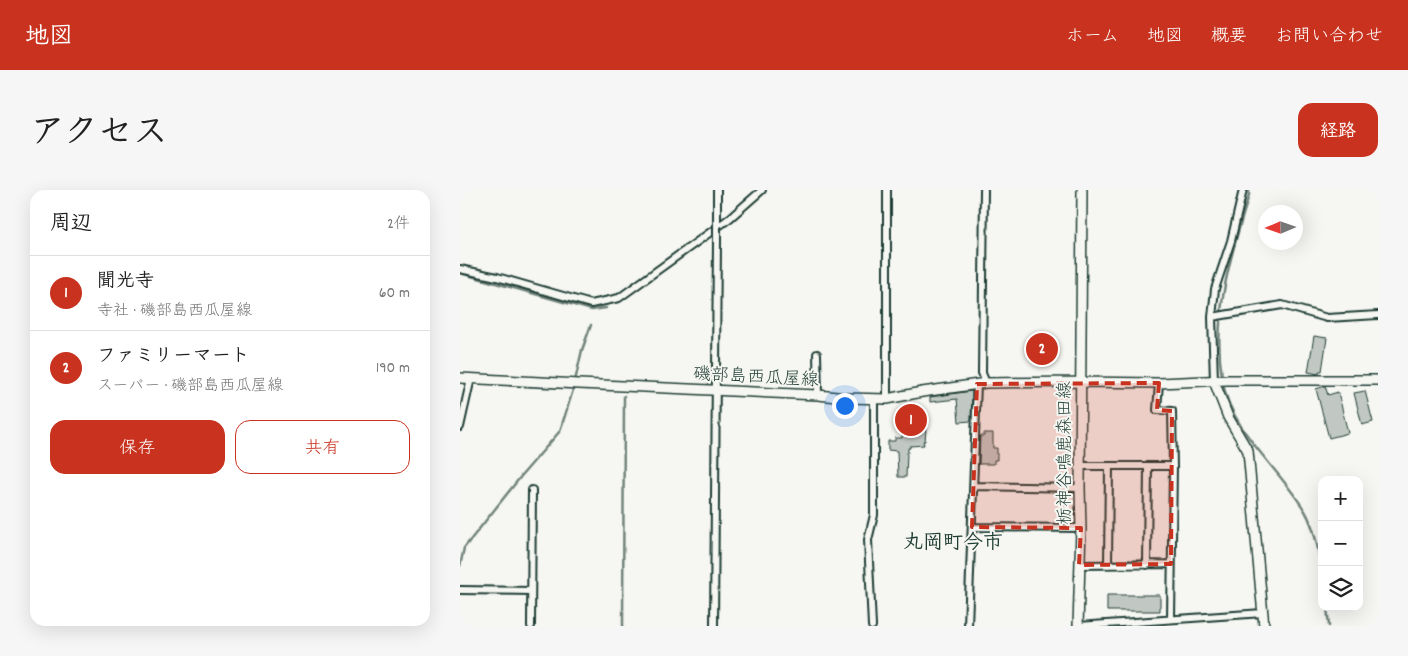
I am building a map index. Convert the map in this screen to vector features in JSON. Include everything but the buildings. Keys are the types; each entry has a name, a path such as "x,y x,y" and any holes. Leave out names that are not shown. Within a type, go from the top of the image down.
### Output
{"main road":[{"name":"栃神谷鳴鹿森田線","path":"1078,626 1081,528 1082,190"},
{"name":"磯部島西瓜屋線","path":"460,378 818,394 874,399 886,399 981,383 1378,380"},
{"path":"1220,381 1228,417 1248,451 1264,626"}],"street":[{"path":"714,626 717,190"},
{"path":"460,269 497,277 591,304 612,300 619,298 730,218 762,190"},
{"path":"886,399 887,190"},
{"path":"968,626 974,486 982,373 984,190"},
{"path":"1220,381 1212,317 1215,289 1243,190"},
{"path":"1212,317 1228,316 1282,305 1327,318 1378,315"},
{"path":"817,354 818,394"},
{"path":"460,427 471,378"},
{"path":"1160,383 1158,410 1172,411 1171,619"},
{"path":"872,626 868,540 874,515 874,399"},
{"path":"1080,466 1173,466"},
{"path":"1108,565 1109,466"},
{"path":"1147,565 1148,466"},
{"path":"974,486 1080,488"},
{"path":"531,626 532,490"},
{"path":"972,527 1081,528"},
{"path":"1079,566 1171,564"},
{"path":"461,590 531,591"},
{"path":"1078,626 1264,613"}],"highlighted area":[{"path":"1159,383 1157,410 1172,411 1171,564 1079,565 1081,528 972,527 977,384"}],"waterway":[{"path":"1222,377 1219,331 1221,308 1230,262 1249,190"},
{"path":"460,273 592,310 606,308"},
{"path":"460,566 464,548 560,431 573,390 582,350 591,325"},
{"path":"1223,383 1228,401 1246,434 1295,495 1305,511 1314,533 1321,566"},
{"path":"623,626 624,396"},
{"path":"1327,611 1329,626"}],"place":[{"name":"ファミリーマート","path":"1042,349"},
{"name":"聞光寺","path":"911,420"}],"district":[{"name":"丸岡町今市","path":"953,541"}]}
